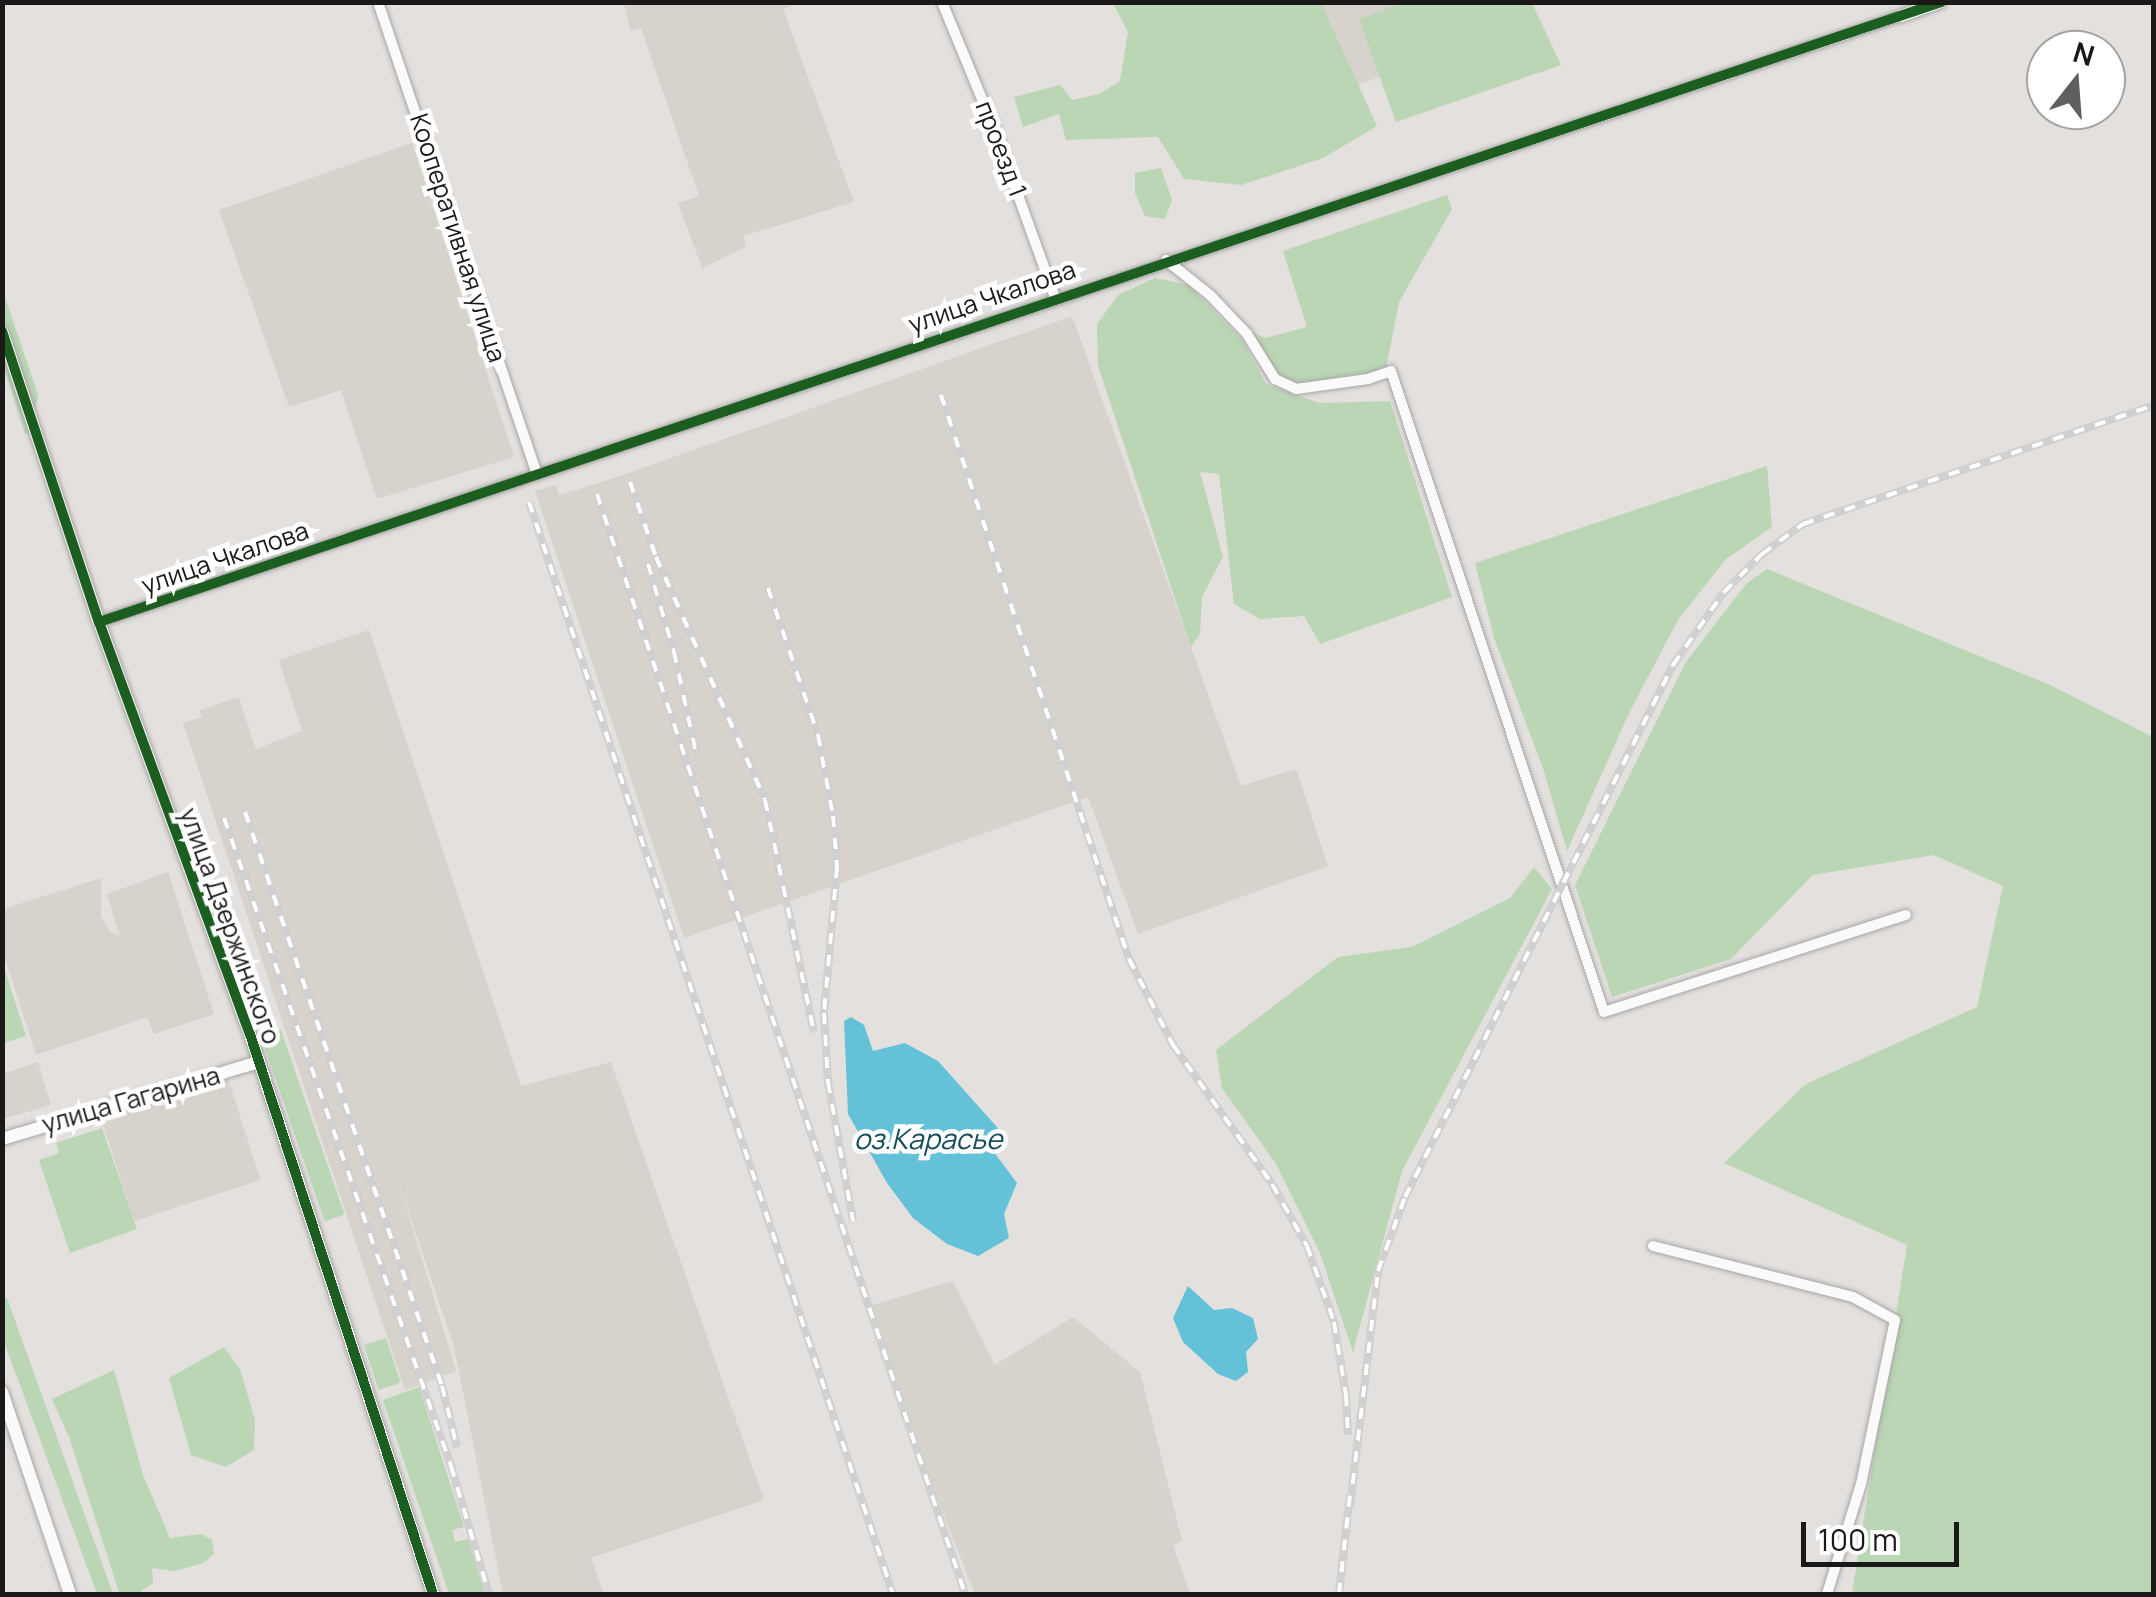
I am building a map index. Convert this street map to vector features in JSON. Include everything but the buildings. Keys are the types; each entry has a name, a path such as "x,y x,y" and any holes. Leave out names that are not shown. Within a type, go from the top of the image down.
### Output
{"street":[{"name":"Кооперативная улица","path":"378,2 537,474"},
{"name":"проезд 1","path":"942,2 993,126 1055,297"},
{"path":"1901,16 1942,2"},
{"name":"улица Чкалова","path":"98,622 1055,297 1901,16"},
{"path":"1166,260 1248,334 1275,379 1296,389 1368,380 1391,371 1604,1012 1906,915"},
{"name":"улица Дзержинского","path":"2,331 98,622 259,1062 433,1594"},
{"name":"улица Гагарина","path":"2,1139 259,1062"},
{"path":"1653,1246 1853,1297 1896,1320 1860,1484 1827,1594"},
{"path":"2,1392 70,1594"}],"shaded area":[{"path":"624,3 798,3 783,9 854,202 743,236 746,247 702,268 678,203 699,196 641,28 631,31"},
{"path":"1285,3 1503,3 1513,32 1318,98"},
{"path":"412,143 514,457 377,499 341,390 289,407 219,210"},
{"path":"1072,316 1241,786 1296,769 1328,866 1138,934 1088,797 684,938 535,491 556,485 559,495 614,478"},
{"path":"369,630 521,1086 611,1062 764,1500 591,1558 604,1594 503,1594 454,1347 398,1180 456,1371 405,1390 183,723 202,717 200,710 239,697 327,969 256,749 302,731 279,660"},
{"path":"168,872 214,1014 154,1034 147,1017 36,1055 3,952 3,909 101,878 101,917 110,932 120,936 107,894"},
{"path":"38,1062 51,1105 3,1119 3,1074"},
{"path":"228,1079 261,1180 134,1221 102,1120"},
{"path":"953,1281 995,1365 1073,1317 1140,1372 1182,1541 1173,1545 1190,1594 975,1594 923,1462 872,1305"}],"green space":[{"path":"1113,3 1321,3 1377,126 1323,158 1241,185 1184,179 1158,137 1066,140 1059,114 1023,127 1014,97 1060,85 1072,100 1099,94 1120,81 1128,32"},
{"path":"1403,3 1532,3 1561,65 1396,122 1359,19"},
{"path":"1161,168 1172,200 1165,219 1145,216 1135,193 1135,173"},
{"path":"1447,195 1452,209 1399,302 1386,369 1298,385 1277,376 1250,331 1265,338 1307,327 1283,251"},
{"path":"1155,278 1189,285 1243,341 1266,384 1320,403 1390,401 1452,597 1320,644 1304,616 1260,619 1234,604 1219,474 1200,472 1223,557 1202,597 1200,634 1191,647 1098,366 1097,324 1118,295"},
{"path":"2,288 38,395 31,433 25,434 3,364"},
{"path":"1767,466 1772,527 1725,560 1678,620 1630,711 1567,851 1543,768 1494,638 1475,563"},
{"path":"1767,569 2050,685 2153,737 2153,1594 1852,1594 1907,1245 1724,1163 1806,1084 1977,1007 2003,886 1934,855 1813,875 1731,959 1612,997 1575,885 1686,662 1746,584"},
{"path":"1534,867 1552,889 1402,1171 1353,1352 1320,1253 1276,1164 1222,1088 1216,1050 1338,957 1412,947 1510,898"},
{"path":"3,964 26,1036 2,1043"},
{"path":"281,1030 344,1214 325,1221 261,1037"},
{"path":"102,1128 137,1229 70,1253 39,1160 59,1153 56,1143"},
{"path":"7,1298 113,1594 97,1594 3,1339 3,1299"},
{"path":"386,1338 401,1383 379,1390 364,1345"},
{"path":"224,1347 240,1369 255,1420 254,1450 226,1467 191,1455 169,1378"},
{"path":"114,1370 143,1475 170,1538 201,1534 212,1540 214,1554 203,1563 175,1571 152,1568 153,1583 137,1594 119,1592 69,1437 52,1399"},
{"path":"419,1387 464,1527 452,1530 455,1542 468,1539 485,1594 449,1594 383,1400"}],"water":[{"name":"оз.Карасье","path":"851,1017 864,1025 873,1051 905,1043 938,1061 1004,1135 996,1155 1017,1183 1004,1214 1009,1238 978,1256 947,1244 913,1218 887,1183 848,1114 844,1021"},
{"path":"1188,1286 1214,1310 1232,1308 1253,1318 1258,1339 1246,1352 1248,1372 1236,1381 1218,1374 1183,1342 1173,1318"}],"railway":[{"path":"941,395 1129,959 1173,1045 1272,1184 1307,1246 1334,1322 1348,1435"},
{"path":"1350,1506 1378,1271 1405,1197 1673,665 1724,592 1762,554 1803,524 2154,405"},
{"path":"630,482 656,557 765,800 814,1032"},
{"path":"597,494 965,1594"},
{"path":"529,502 893,1594"},
{"path":"648,564 674,652 696,753"},
{"path":"768,588 818,735 833,816 837,867 824,1013 828,1082 853,1221"},
{"path":"245,812 442,1386 457,1447"},
{"path":"224,818 451,1466 489,1594"},
{"path":"1339,1594 1350,1495"}],"cycle path":[{"path":"99,622 1941,2"},
{"path":"2,331 99,622 250,1034 433,1594"}]}
